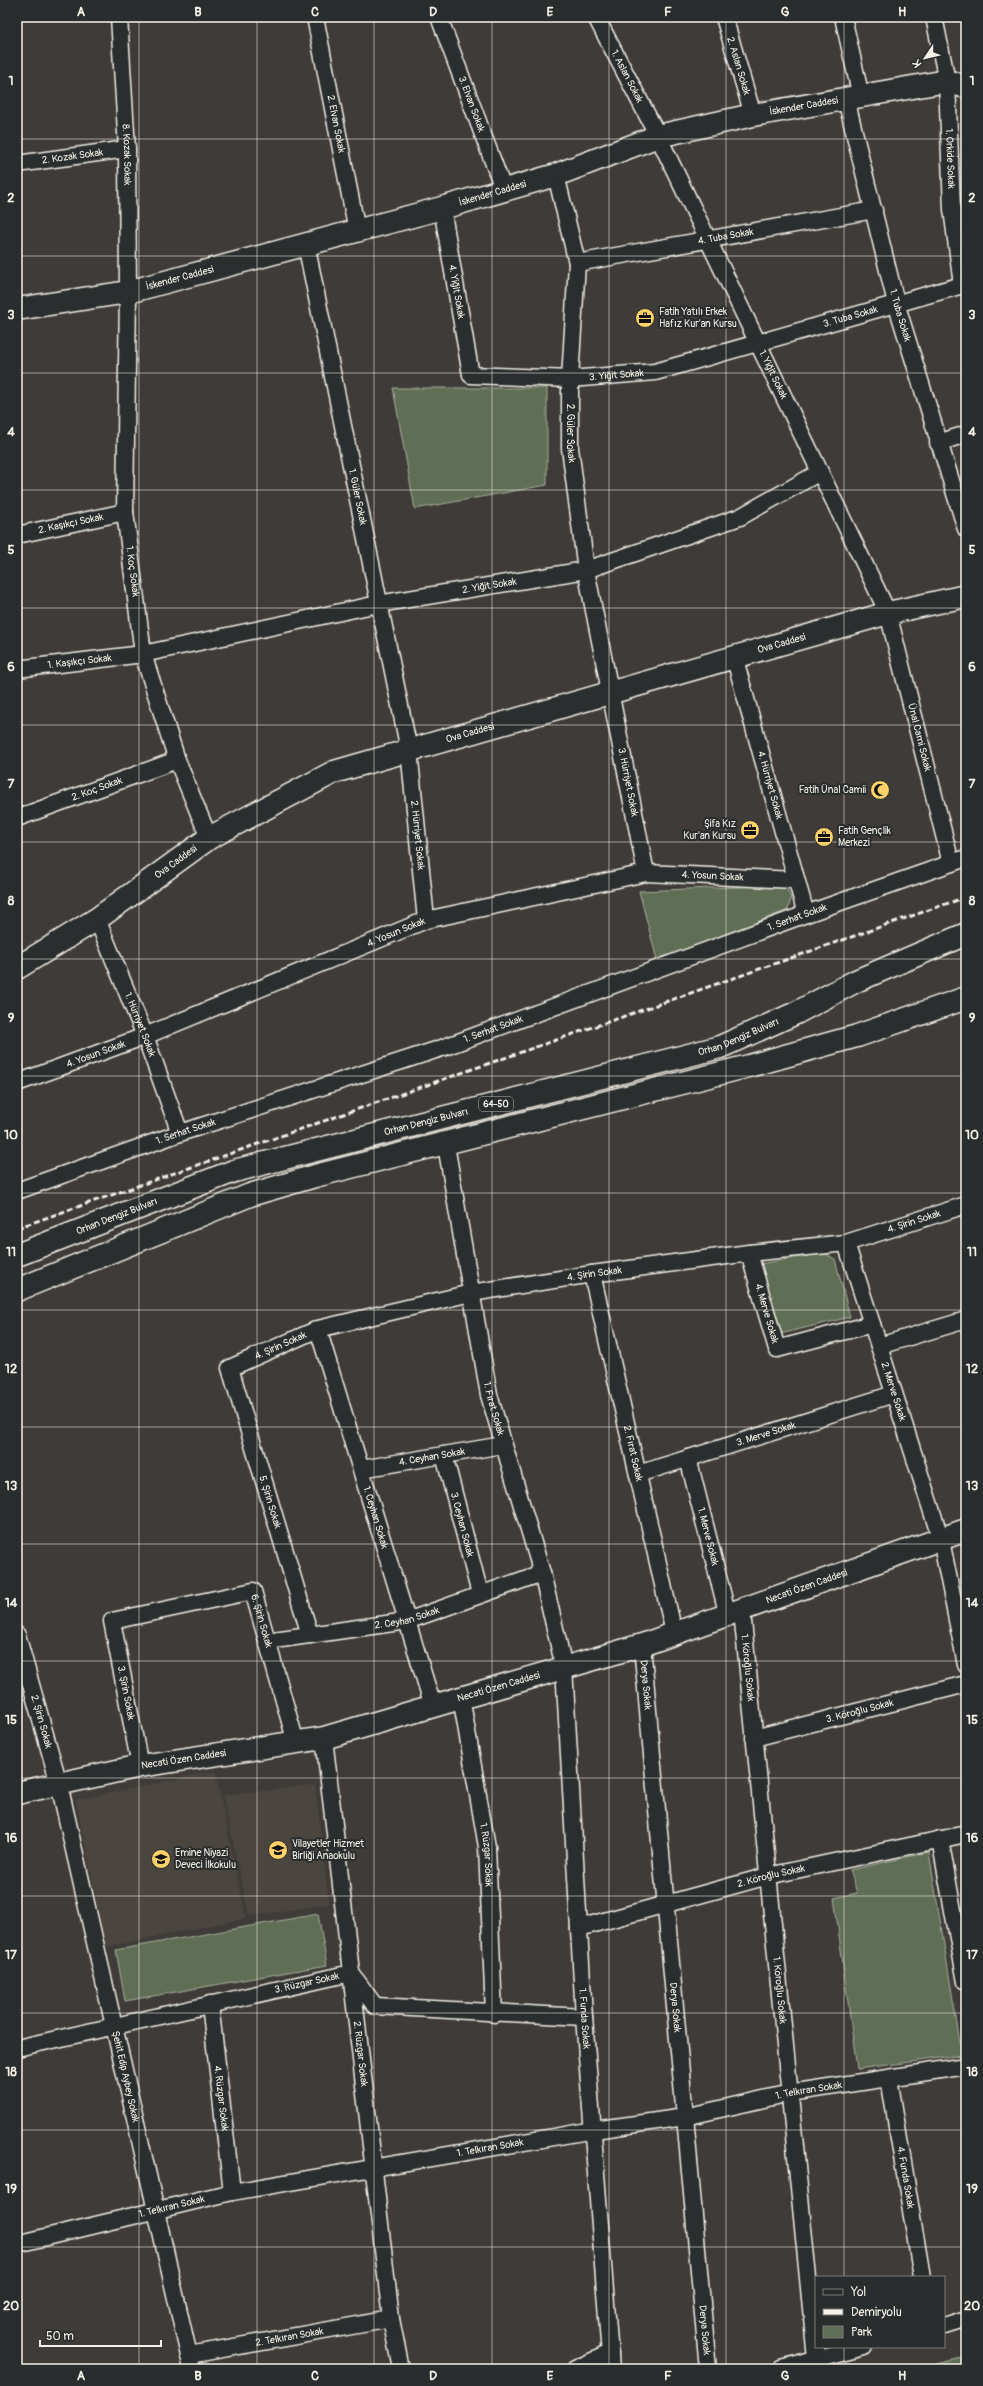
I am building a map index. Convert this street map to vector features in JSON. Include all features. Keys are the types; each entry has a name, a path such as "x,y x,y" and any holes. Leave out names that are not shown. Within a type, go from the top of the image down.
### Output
{"street":[{"name":"8. Kozak Sokak","path":"119,17 127,149 128,292"},
{"name":"2. Elvan Sokak","path":"315,17 357,231"},
{"name":"3. Elvan Sokak","path":"439,17 504,191"},
{"name":"1. Aslan Sokak","path":"596,17 658,136"},
{"name":"2. Aslan Sokak","path":"724,17 753,115"},
{"name":"1. Tuba Sokak","path":"843,17 854,98 874,210 896,303 966,529"},
{"name":"1. Orkide Sokak","path":"934,17 957,84 952,209 964,284"},
{"name":"İskender Caddesi","path":"17,309 128,292 357,231 504,191 556,174 658,136 753,115 854,98 957,84"},
{"name":"1. Yiğit Sokak","path":"658,136 888,613"},
{"name":"2. Kozak Sokak","path":"17,164 127,149"},
{"name":"2. Güler Sokak","path":"556,174 577,263 570,379 570,448 586,570 611,692"},
{"name":"4. Yiğit Sokak","path":"442,208 471,375"},
{"name":"4. Tuba Sokak","path":"577,263 874,210"},
{"name":"1. Güler Sokak","path":"306,244 378,604 409,750"},
{"name":"3. Tuba Sokak","path":"758,342 964,284"},
{"name":"1. Koç Sokak","path":"128,292 125,512 143,654 178,760 209,838"},
{"name":"3. Yiğit Sokak","path":"471,375 570,379 655,372 758,342"},
{"path":"938,442 966,434"},
{"name":"2. Yiğit Sokak","path":"143,654 378,604 586,570 740,517 820,472"},
{"name":"2. Kaşıkçı Sokak","path":"17,535 125,512"},
{"name":"Ova Caddesi","path":"17,968 97,919 209,838 334,772 888,613 966,596"},
{"name":"Ünal Cami Sokak","path":"888,613 959,860"},
{"name":"1. Kaşıkçı Sokak","path":"17,669 143,654"},
{"name":"4. Hürriyet Sokak","path":"734,656 806,914"},
{"name":"3. Hürriyet Sokak","path":"611,692 646,873"},
{"name":"2. Hürriyet Sokak","path":"409,750 426,920"},
{"name":"2. Koç Sokak","path":"17,818 178,760"},
{"name":"1. Serhat Sokak","path":"17,1191 180,1133 442,1048 806,914 959,860"},
{"name":"4. Yosun Sokak","path":"17,1083 146,1036 426,920 646,873 796,880"},
{"name":"1. Hürriyet Sokak","path":"97,919 146,1036 180,1133"},
{"name":"Orhan Dengiz Bulvarı","path":"17,1255 234,1171 720,1046 796,1013 856,981 966,934"},
{"path":"17,1290 250,1195 315,1176 446,1145 857,1036 966,998"},
{"name":"1. Fırat Sokak","path":"446,1145 490,1394 503,1445 542,1573 564,1667"},
{"name":"4. Şirin Sokak","path":"230,1368 318,1329 471,1293 592,1274 749,1253 846,1243 966,1205"},
{"name":"2. Merve Sokak","path":"846,1243 941,1540 966,1665"},
{"name":"4. Merve Sokak","path":"749,1253 777,1349 872,1324"},
{"name":"2. Fırat Sokak","path":"592,1274 674,1634"},
{"path":"879,1346 966,1320"},
{"name":"1. Ceyhan Sokak","path":"318,1329 433,1706"},
{"name":"5. Şirin Sokak","path":"230,1368 310,1635"},
{"name":"3. Merve Sokak","path":"638,1474 894,1394"},
{"name":"4. Ceyhan Sokak","path":"361,1469 503,1445"},
{"name":"3. Ceyhan Sokak","path":"444,1455 480,1594"},
{"name":"1. Merve Sokak","path":"688,1458 735,1614"},
{"name":"Necati Özen Caddesi","path":"17,1793 140,1766 324,1738 642,1645 735,1614 966,1530"},
{"name":"2. Ceyhan Sokak","path":"267,1641 407,1622 480,1594 542,1573"},
{"name":"6. Şirin Sokak","path":"112,1621 253,1591 296,1743"},
{"name":"1. Köroğlu Sokak","path":"735,1614 754,1738 815,2344"},
{"name":"3. Şirin Sokak","path":"112,1621 140,1766"},
{"name":"2. Şirin Sokak","path":"17,1635 59,1784"},
{"name":"Derya Sokak","path":"642,1645 708,2369"},
{"name":"1. Funda Sokak","path":"564,1667 584,2017 594,2130 611,2369"},
{"name":"3. Köroğlu Sokak","path":"754,1738 966,1684"},
{"name":"1. Rüzgar Sokak","path":"462,1697 486,1847 494,2014"},
{"name":"2. Rüzgar Sokak","path":"324,1738 391,2319 401,2369"},
{"name":"Şehit Edip Aybey Sokak","path":"59,1784 190,2362"},
{"name":"2. Köroğlu Sokak","path":"579,1928 768,1876 966,1834"},
{"path":"940,1839 966,1982"},
{"name":"3. Rüzgar Sokak","path":"17,2048 351,1973 375,2006 494,2014 584,2017"},
{"name":"4. Rüzgar Sokak","path":"210,2004 232,2192"},
{"name":"1. Telkıran Sokak","path":"17,2244 232,2192 594,2130 685,2117 790,2093 966,2066"},
{"name":"4. Funda Sokak","path":"889,2078 922,2276"},
{"name":"2. Telkıran Sokak","path":"190,2362 391,2319"},
{"path":"945,2326 966,2319"},
{"name":"1. Köroğlu Sokak","path":"815,2348 817,2364"},
{"path":"781,2369 817,2364 861,2348"},
{"path":"575,2369 610,2353"}],"shaded area":[{"name":"Emine Niyazi Deveci İlkokulu","path":"215,1771 246,1918 106,1947 76,1800"},
{"name":"Vilayetler Hizmet Birliği Anaokulu","path":"315,1785 329,1904 249,1916 223,1795"}],"green space":[{"path":"393,388 547,388 547,485 415,509"},
{"path":"785,885 791,898 788,910 657,960 639,891"},
{"path":"824,1253 835,1259 850,1317 780,1334 759,1264"},
{"path":"929,1852 962,2055 857,2069 834,1898 857,1893 850,1870"},
{"path":"318,1914 327,1965 125,2001 116,1950"},
{"path":"966,2356 966,2369 910,2369"}],"railway":[{"path":"17,1228 966,897"}],"place":[{"name":"Fatih Yatılı Erkek Hafız Kur'an Kursu","path":"645,318"},
{"name":"Fatih Ünal Camii","path":"880,790"},
{"name":"Şifa Kız Kur'an Kursu","path":"750,830"},
{"name":"Fatih Gençlik Merkezi","path":"824,837"},
{"name":"Vilayetler Hizmet Birliği Anaokulu","path":"278,1850"},
{"name":"Emine Niyazi Deveci İlkokulu","path":"161,1859"}]}
